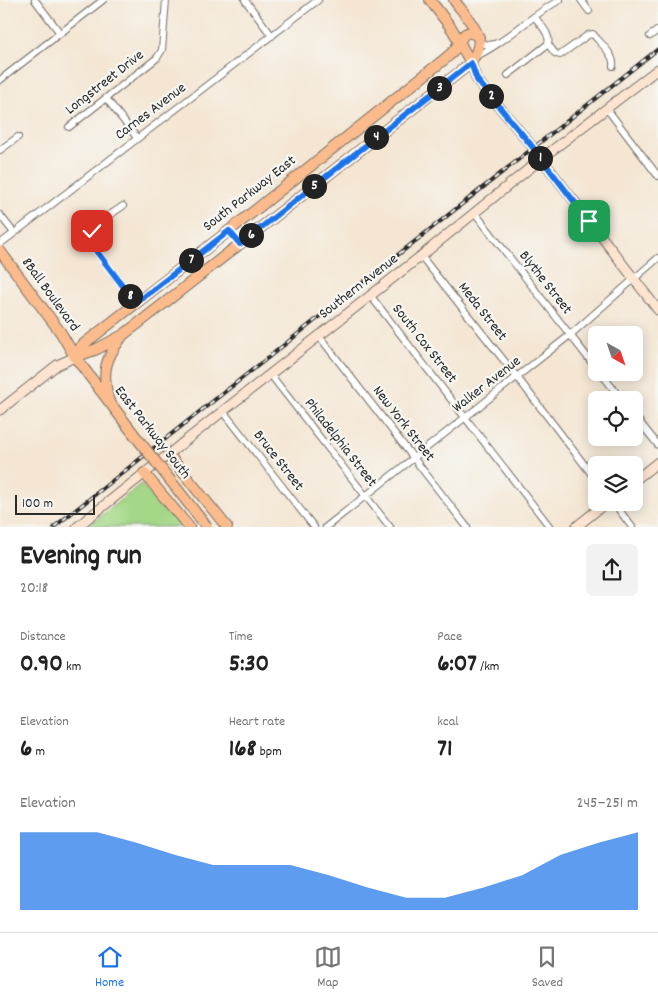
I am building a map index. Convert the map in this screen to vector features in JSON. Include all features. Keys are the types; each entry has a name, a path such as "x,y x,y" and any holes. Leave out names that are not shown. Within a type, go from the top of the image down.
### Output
{"main road":[{"path":"430,0 473,60 477,80 658,310"},
{"path":"0,410 56,365 98,349 123,335 473,60 479,39 475,29 454,0"},
{"path":"459,41 464,34 469,32 479,39"},
{"name":"South Parkway East","path":"75,357 80,347 446,58 455,49 459,41"},
{"name":"Southern Avenue","path":"77,527 422,256 541,159 658,69"},
{"path":"229,231 240,244"},
{"name":"8Ball Boulevard","path":"0,251 61,333 75,357"},
{"path":"110,404 104,379 105,368 111,352 123,335"},
{"name":"East Parkway South","path":"75,357 208,527"},
{"path":"168,454 227,527"},
{"path":"643,474 658,462"},
{"path":"144,474 189,527"},
{"path":"576,527 595,511"}],"street":[{"path":"35,0 60,33"},
{"path":"0,80 103,0"},
{"name":"Longstreet Drive","path":"69,127 157,58 162,50 166,0"},
{"path":"245,0 272,36"},
{"name":"Carnes Avenue","path":"0,244 318,0"},
{"path":"473,60 492,49 560,0"},
{"path":"581,0 589,11"},
{"path":"508,75 548,44 550,39 534,17"},
{"path":"650,36 658,30"},
{"path":"548,44 557,55 560,55 588,35 593,34 611,56 614,62 613,66"},
{"path":"479,39 486,45 498,43"},
{"path":"106,98 137,138"},
{"path":"606,109 658,176"},
{"path":"0,150 18,137"},
{"path":"123,206 95,225 92,231 91,242 136,303"},
{"name":"Blythe Street","path":"475,213 588,358"},
{"path":"0,215 14,233"},
{"name":"Meda Street","path":"422,256 588,470"},
{"name":"Walker Avenue","path":"326,527 570,335 658,258"},
{"name":"South Cox Street","path":"370,295 550,527"},
{"name":"New York Street","path":"319,336 467,527"},
{"name":"Philadelphia Street","path":"270,374 390,527"},
{"path":"607,381 615,391"},
{"name":"Bruce Street","path":"223,411 314,527"},
{"path":"643,426 658,445"},
{"path":"620,511 632,527"}],"green space":[{"path":"141,484 153,499 160,496 185,527 87,527"}],"railway":[{"path":"54,527 658,49"}],"route":[{"path":"92,231 91,242 97,252 136,303 229,231 240,244 471,63 477,80 531,145 589,221"}]}
